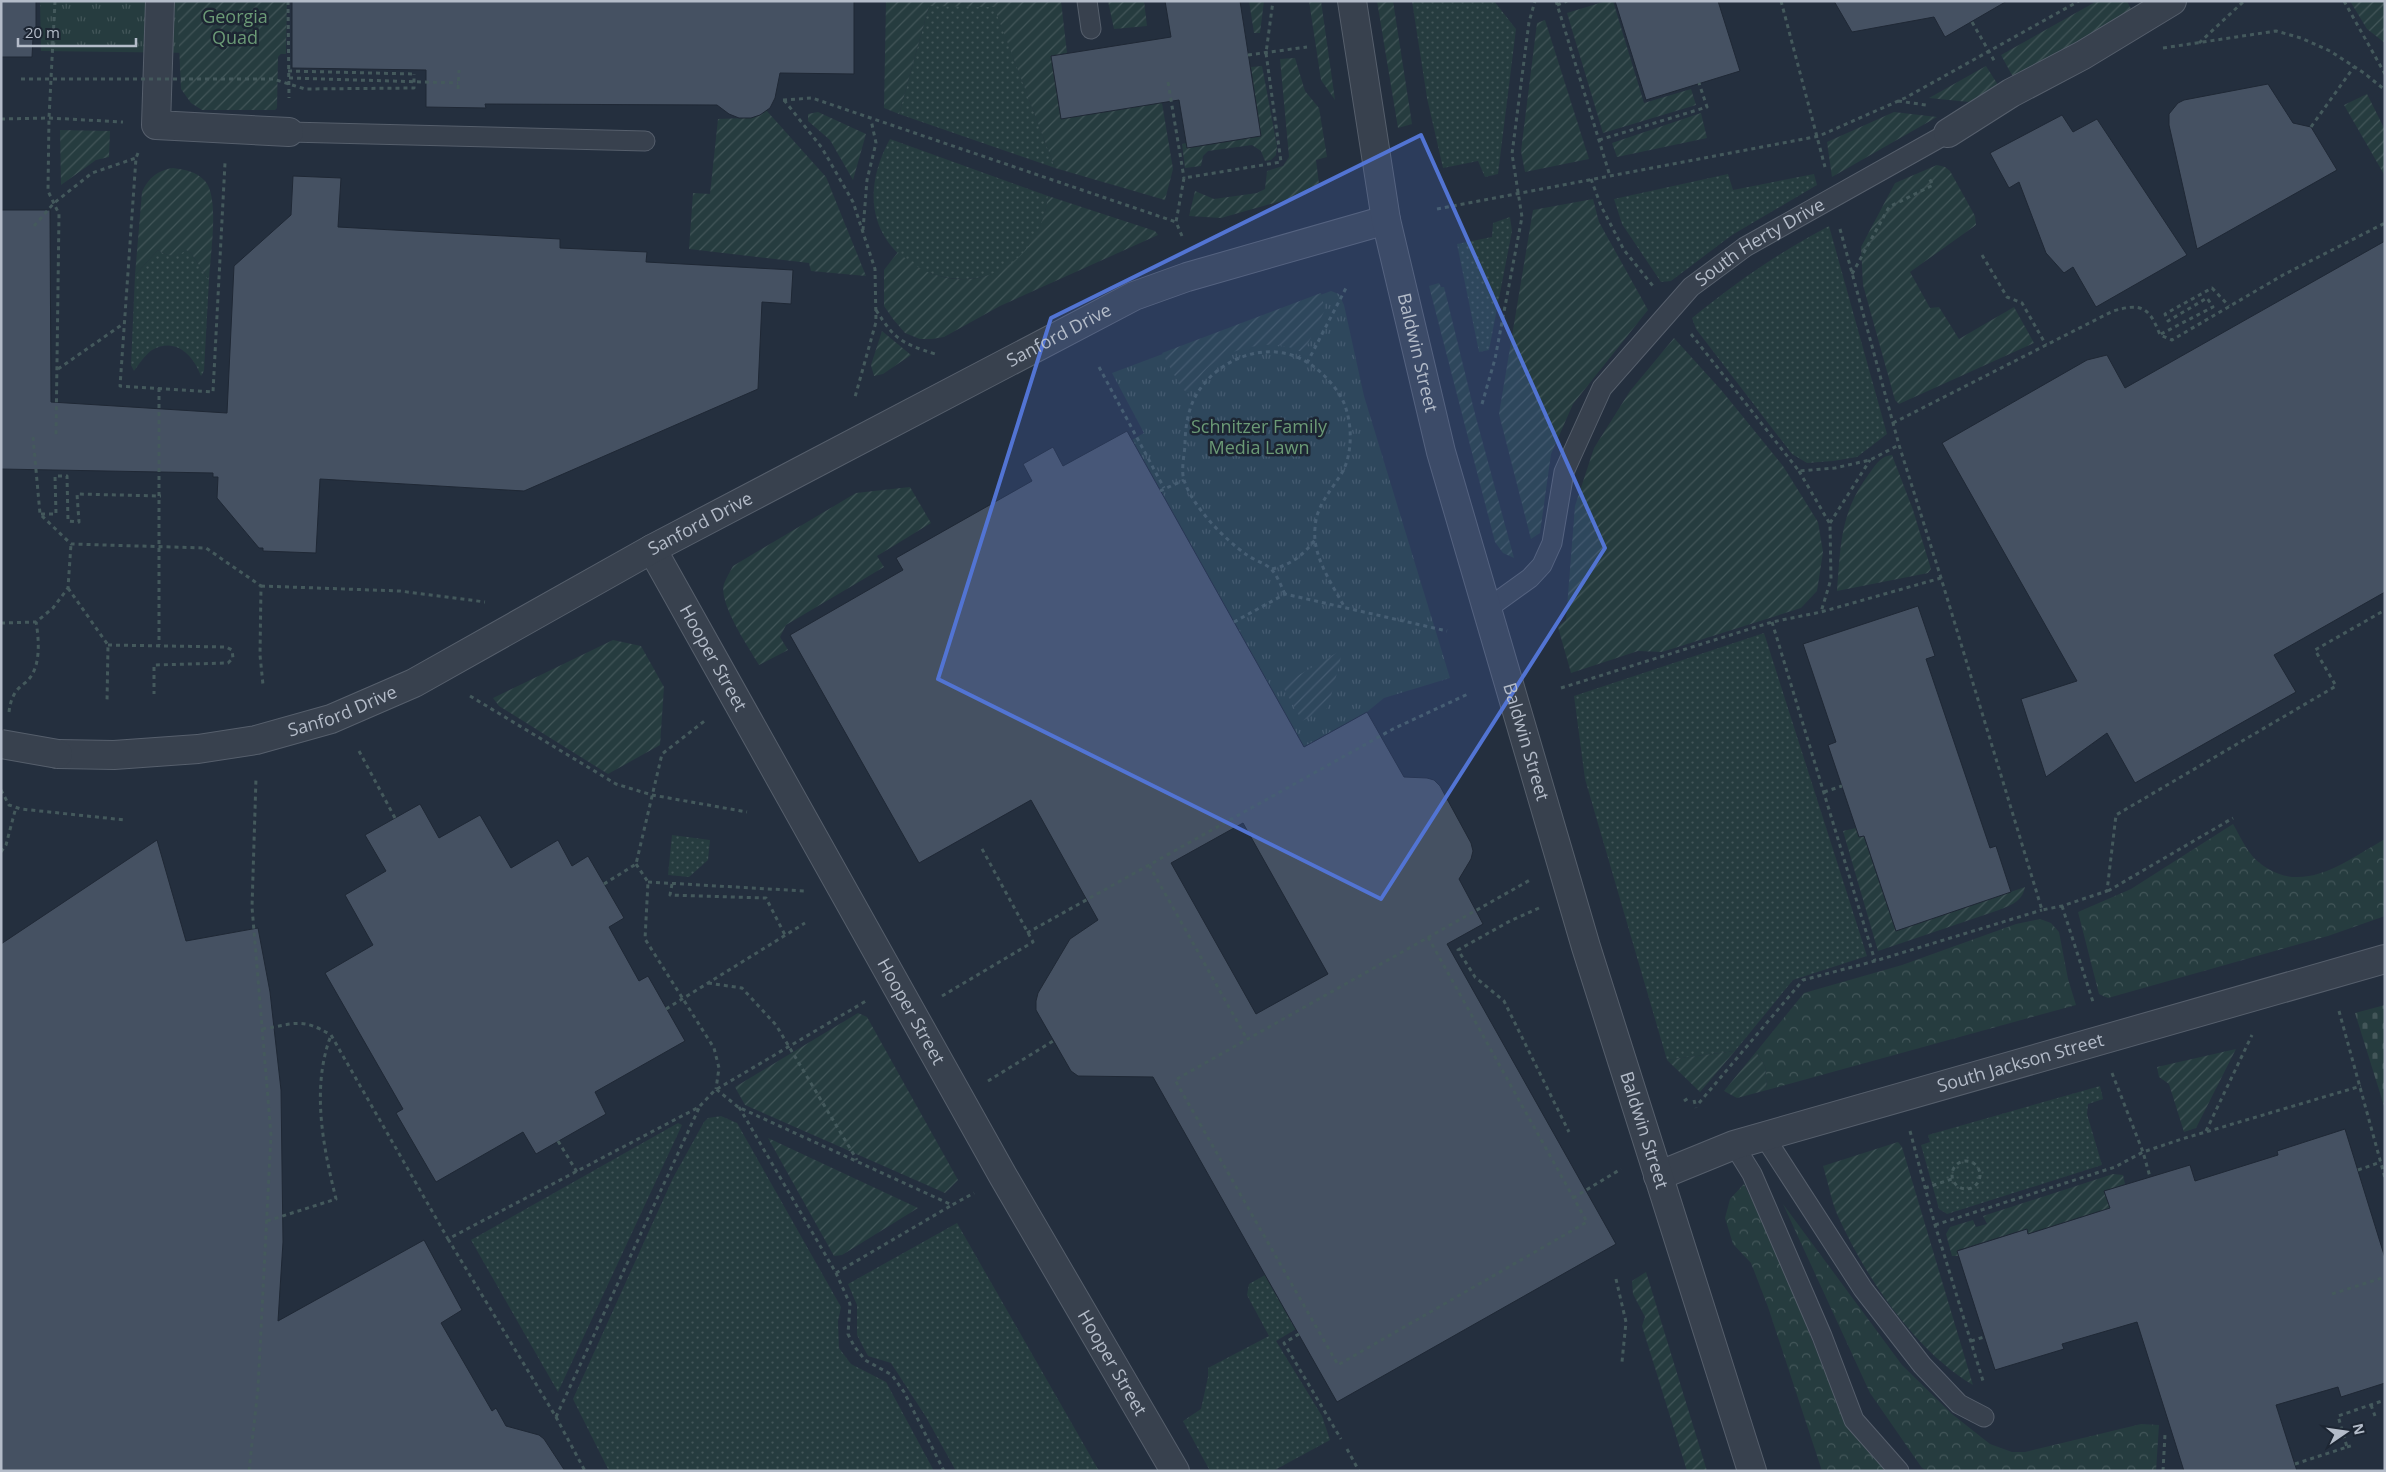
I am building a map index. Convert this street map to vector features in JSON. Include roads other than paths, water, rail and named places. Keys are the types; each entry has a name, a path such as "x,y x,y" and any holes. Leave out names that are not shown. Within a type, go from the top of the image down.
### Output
{"street":[{"path":"160,1 156,124 289,132"},
{"name":"Baldwin Street","path":"1352,1 1386,220 1441,452 1589,956 1752,1471"},
{"name":"South Herty Drive","path":"1948,133 2012,93 2083,55 2172,1"},
{"name":"Sanford Drive","path":"5,732 58,754 114,756 198,749 256,740 331,719 414,683 652,549 1134,296 1187,277 1386,220"},
{"name":"Hooper Street","path":"652,549 1004,1176 1175,1471"},
{"name":"South Jackson Street","path":"1658,1176 1734,1145 1764,1136 2385,959"}],"lane":[{"path":"1087,1 1091,29"},
{"path":"289,132 645,141"},
{"name":"South Herty Drive","path":"1486,609 1530,578 1542,565 1552,543 1564,472 1602,388 1692,287 1745,247 1948,133"},
{"path":"1764,1136 1862,1289 1916,1358 1959,1404 1984,1417"},
{"path":"1734,1145 1756,1183 1822,1336 1854,1420 1898,1471"}],"park label":[{"name":"Georgia Quad","path":"235,27"},
{"name":"Schnitzer Family Media Lawn","path":"1259,437"}]}
